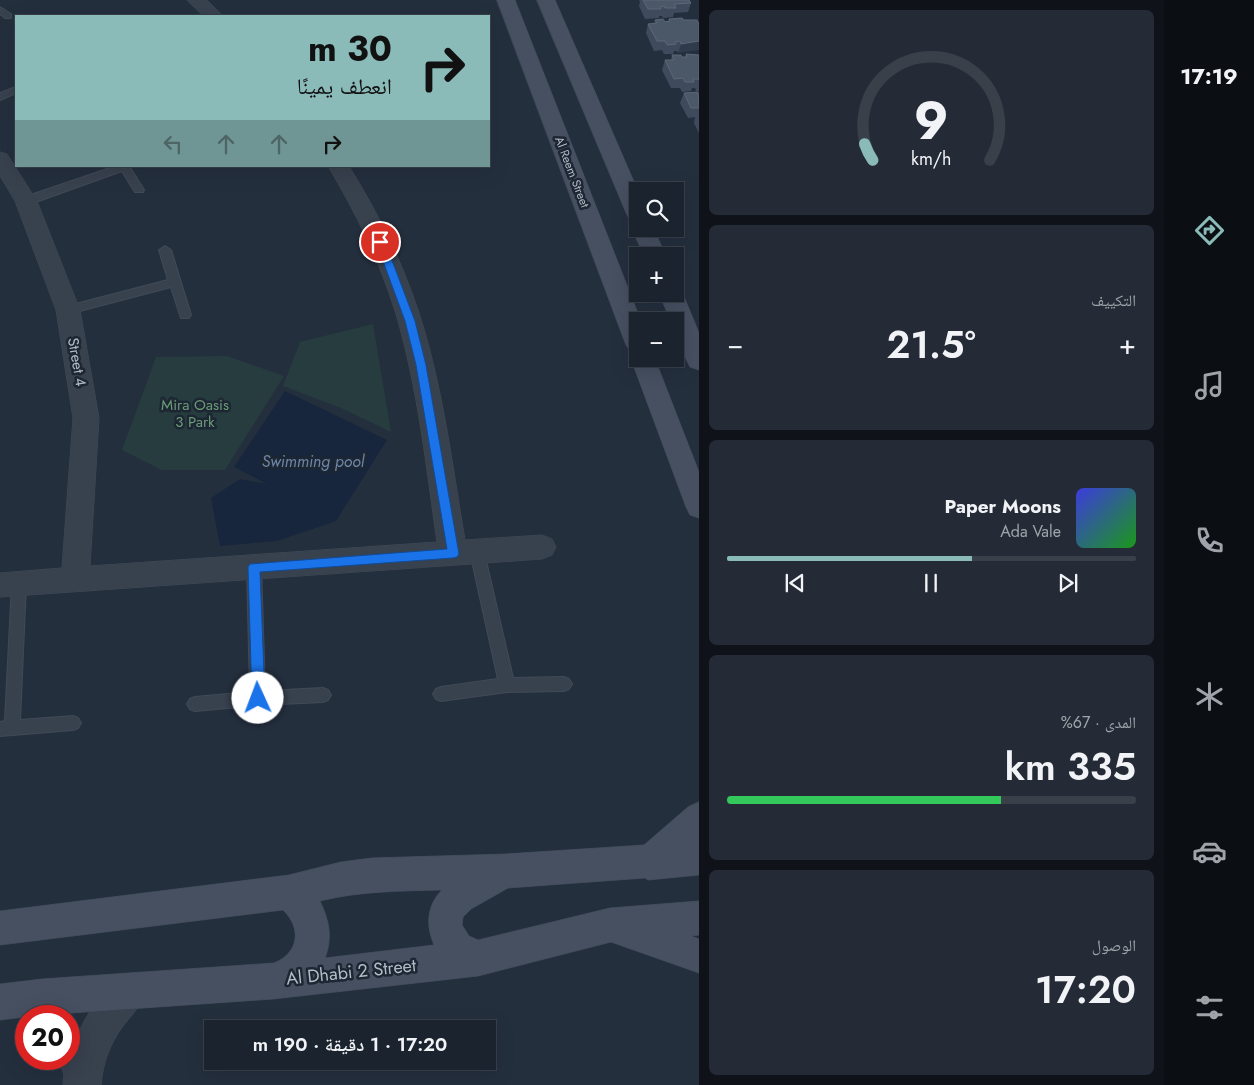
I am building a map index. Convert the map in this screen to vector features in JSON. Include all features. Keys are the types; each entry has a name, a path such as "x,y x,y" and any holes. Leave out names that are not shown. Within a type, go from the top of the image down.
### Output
{"street":[{"name":"Al Reem Street","path":"506,0 629,321"},
{"path":"546,0 629,195"},
{"name":"Street 4","path":"0,159 26,201 68,310 86,418 75,580"},
{"path":"339,167 380,242 410,321 465,553"},
{"path":"674,302 699,361"},
{"path":"646,367 699,507"},
{"path":"10,585 542,547"},
{"path":"648,863 699,818"},
{"path":"0,928 289,892 341,879 372,875 506,871 648,863 699,858"},
{"path":"478,958 464,955 452,945 446,931 445,916 451,903 462,894 506,871"},
{"path":"273,981 298,970 307,957 312,943 312,928 308,914 300,902 289,892"},
{"name":"Al Dhabi 2 Street","path":"59,1005 128,992 273,981 478,958 610,926 699,918"},
{"path":"610,926 699,956"},
{"path":"80,1064 102,1025 128,992"},
{"name":"Al Dhabi 2 Street","path":"0,1002 29,1005"}],"lane":[{"path":"0,10 8,16"},
{"path":"0,97 15,90"},
{"path":"26,201 124,167 139,190"},
{"path":"165,250 185,315"},
{"path":"68,310 176,282"},
{"path":"465,553 507,685"},
{"path":"254,567 258,698"},
{"path":"10,585 6,728 73,723"},
{"path":"441,694 507,685 564,684"},
{"path":"195,704 323,694"}],"green space":[{"path":"373,324 391,432 341,408 283,386 300,342"},
{"name":"Mira Oasis 3 Park","path":"227,356 284,376 225,470 162,470 122,450 156,357"}],"water":[{"name":"Swimming pool","path":"285,391 387,440 336,521 277,541 220,546 211,498 240,479 267,484 234,467"}],"building":[{"path":"643,0 689,0 691,3 674,4 676,8 665,8 664,6 660,7 661,9 648,9"},
{"path":"682,18 684,20 697,20 699,24 699,41 681,44 680,41 675,42 676,44 667,45 665,41 657,41 648,24 657,23 655,20 663,19 665,22 670,21 669,19"},
{"path":"686,54 699,55 699,80 693,79 694,82 685,82 683,78 674,79 665,60 674,60 672,55 687,57"},
{"path":"698,92 699,108 691,108 684,93"}],"route":[{"path":"258,698 254,567 453,554 421,365 410,321 380,242"}]}
